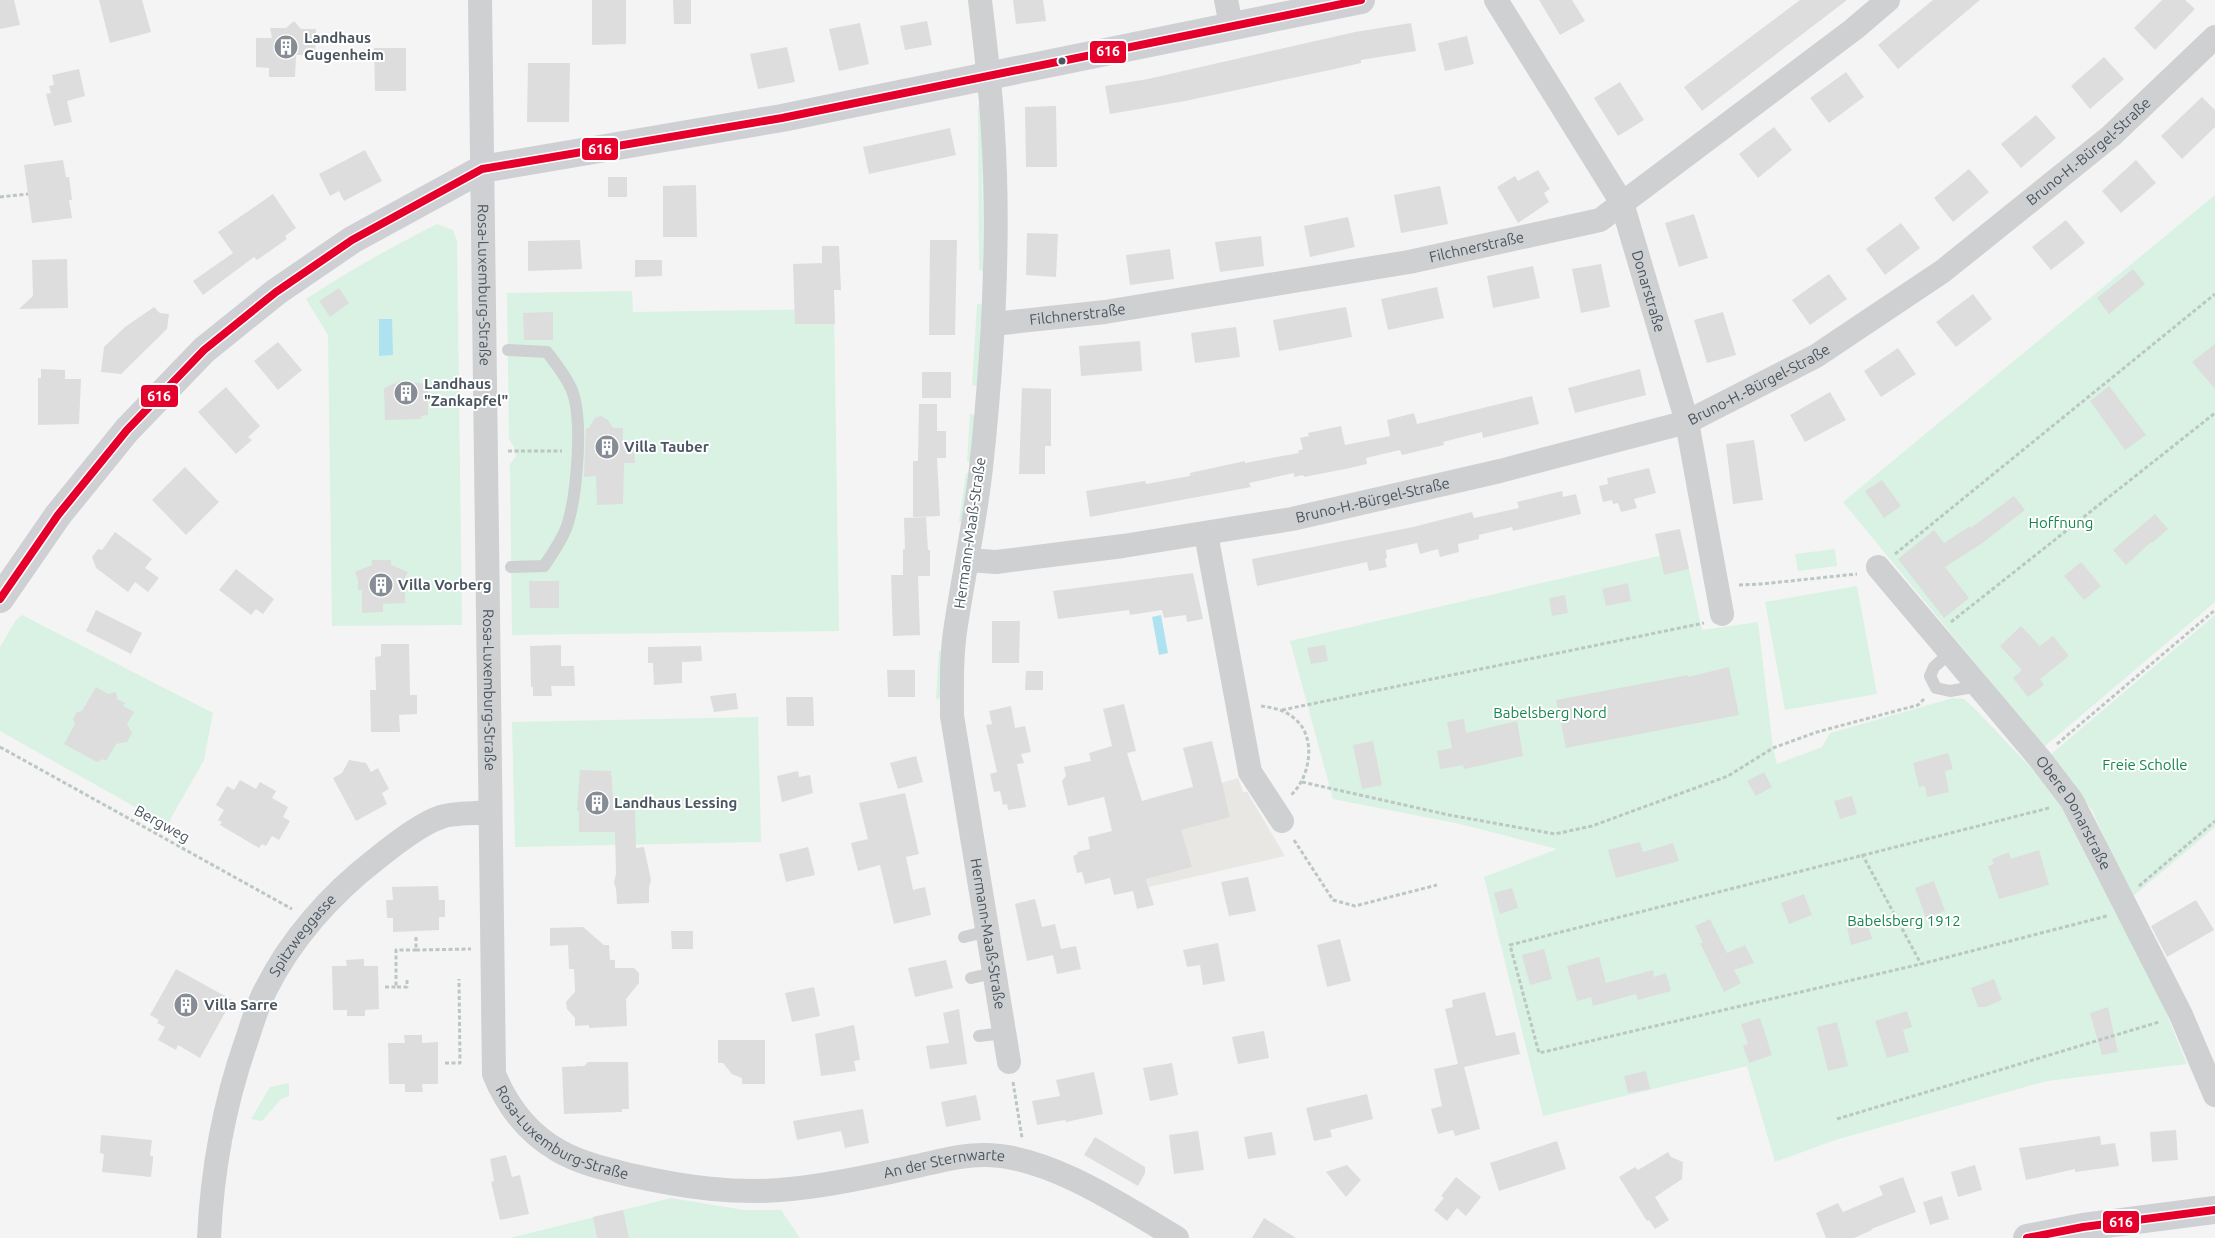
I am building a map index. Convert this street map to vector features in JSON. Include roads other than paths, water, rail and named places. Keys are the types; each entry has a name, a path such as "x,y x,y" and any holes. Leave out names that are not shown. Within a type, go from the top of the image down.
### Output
{"street":[{"name":"Rosa-Luxemburg-Straße","path":"480,0 494,1074 507,1100 525,1124 540,1138 571,1157 609,1170 663,1183 695,1188"},
{"name":"Hermann-Maaß-Straße","path":"980,0 993,132 995,197 993,324 981,467 968,560 956,626 952,667 952,716 1009,1062"},
{"path":"0,600 58,515 121,437 204,350 276,292 352,240 482,169 782,118 988,75 1228,13 1361,0"},
{"name":"Donarstraße","path":"1496,0 1622,202 1686,422 1722,614"},
{"name":"Filchnerstraße","path":"993,324 1105,312 1409,262 1600,220 1854,30 1888,0"},
{"name":"Bruno-H.-Bürgel-Straße","path":"968,560 996,562 1206,534 1309,516 1686,422 1816,356 1944,271 2111,136 2215,37"},
{"path":"1206,534 1250,772 1278,814"},
{"name":"Obere Donarstraße","path":"1878,567 2040,759 2072,801 2181,1015 2215,1095"},
{"name":"Spitzweggasse","path":"209,1238 210,1204 222,1129 237,1069 265,990 287,954 312,920 337,893 365,868 417,830 441,817 490,812"},
{"name":"An der Sternwarte","path":"695,1188 743,1191 791,1189 955,1158 987,1155 1006,1157 1050,1168 1122,1206 1176,1238"},
{"path":"2027,1238 2083,1227 2215,1210"}],"lane":[{"path":"508,350 547,352 561,371 571,389 576,413 577,451 573,500 567,527 556,548 544,566 511,567"},
{"path":"1951,652 1934,667 1930,676 1936,688 1950,691 1978,686"},
{"path":"964,937 988,932"},
{"path":"971,978 994,973"},
{"path":"979,1036 1004,1033"}],"water":[{"path":"379,319 392,319 393,355 379,356"},
{"path":"1161,615 1168,653 1159,655 1152,617"}],"place":[{"name":"Landhaus Gugenheim","path":"286,47"},
{"name":"Landhaus \"Zankapfel\"","path":"406,393"},
{"name":"Villa Tauber","path":"607,447"},
{"name":"Villa Vorberg","path":"381,585"},
{"name":"Landhaus Lessing","path":"597,803"},
{"name":"Villa Sarre","path":"186,1005"}],"park label":[{"name":"Hoffnung","path":"2061,523"},
{"name":"Babelsberg Nord","path":"1550,713"},
{"name":"Freie Scholle","path":"2145,765"},
{"name":"Babelsberg 1912","path":"1904,921"}]}
